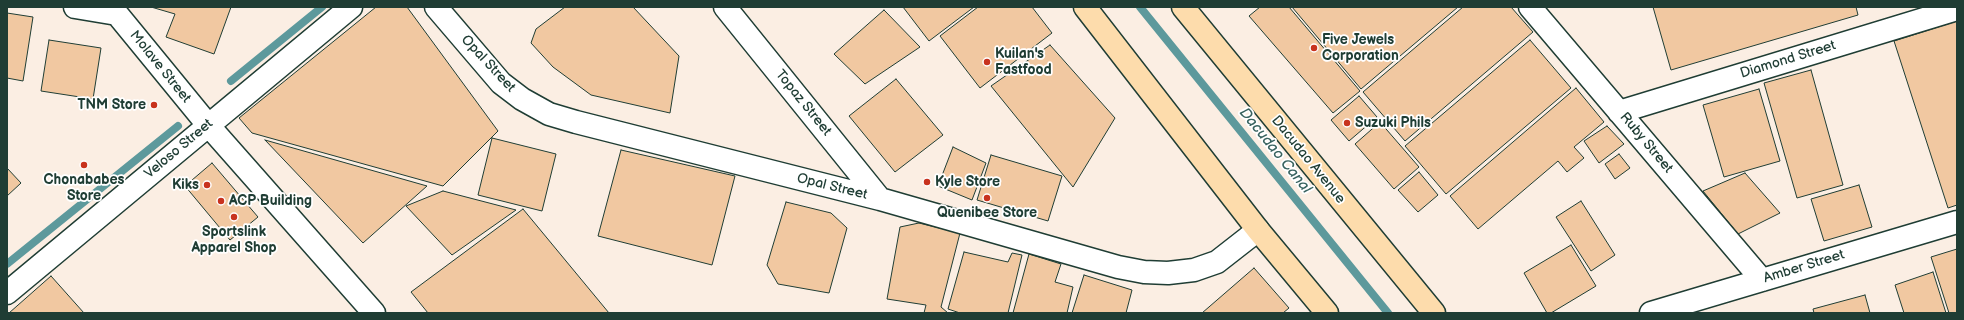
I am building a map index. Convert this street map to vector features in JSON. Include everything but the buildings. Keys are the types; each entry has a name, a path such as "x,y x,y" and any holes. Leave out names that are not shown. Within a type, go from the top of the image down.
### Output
{"main road":[{"path":"1085,7 1258,230 1327,313"},
{"name":"Dacudao Avenue","path":"1183,7 1434,313"}],"street":[{"path":"75,7 119,10"},
{"name":"Veloso Street","path":"7,293 351,7"},
{"name":"Opal Street","path":"436,7 501,83 522,99 549,114 880,199 1118,267 1144,272 1168,273 1194,270 1217,262 1258,230"},
{"name":"Topaz Street","path":"725,7 880,199"},
{"name":"Ruby Street","path":"1530,7 1762,280"},
{"name":"Diamond Street","path":"1619,112 1957,9"},
{"name":"Molave Street","path":"119,10 208,125 374,313"},
{"name":"Amber Street","path":"1651,313 1957,222"}],"waterway":[{"path":"231,81 322,7"},
{"name":"Dacudao Canal","path":"1140,7 1388,313"},
{"path":"7,264 178,126"}],"place":[{"name":"Five Jewels Corporation","path":"1314,48"},
{"name":"Kuilan's Fastfood","path":"987,62"},
{"name":"TNM Store","path":"154,105"},
{"name":"Suzuki Phils","path":"1347,123"},
{"name":"Chonababes Store","path":"84,165"},
{"name":"Kyle Store","path":"927,182"},
{"name":"Kiks","path":"207,185"},
{"name":"Quenibee Store","path":"987,198"},
{"name":"ACP Building","path":"221,201"},
{"name":"Sportslink Apparel Shop","path":"234,217"}]}
